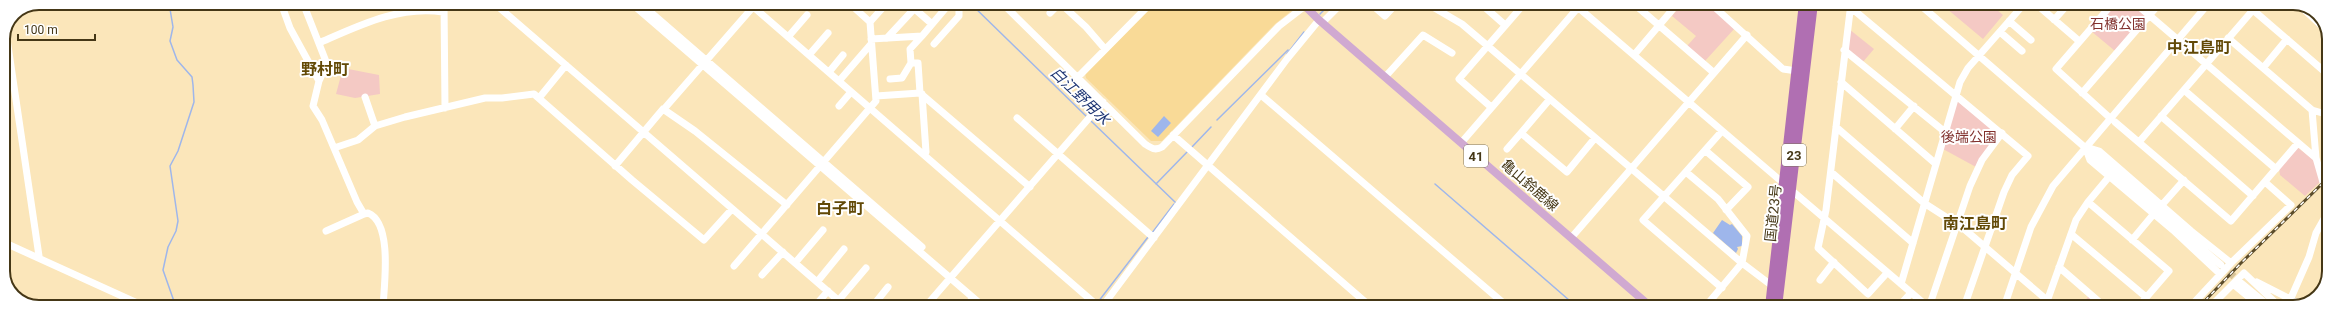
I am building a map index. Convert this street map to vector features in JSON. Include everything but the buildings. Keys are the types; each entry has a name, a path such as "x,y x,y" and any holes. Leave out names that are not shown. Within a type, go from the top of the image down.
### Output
{"highway":[{"name":"国道23号","path":"1770,300 1803,10"},
{"name":"国道23号","path":"1778,300 1812,10"}],"main road":[{"name":"亀山鈴鹿線","path":"1311,10 1320,21 1643,300"}],"street":[{"path":"284,10 290,28 319,81"},
{"path":"306,10 327,64 319,81 313,106 322,120 349,186 364,214"},
{"path":"319,43 357,26 399,14 420,10 443,12 445,108"},
{"path":"502,10 838,300 866,268"},
{"path":"640,10 704,62"},
{"path":"648,10 704,62 952,277 975,300"},
{"path":"616,166 643,132 748,10"},
{"path":"758,10 1091,300"},
{"path":"734,266 876,101 870,22 857,10"},
{"path":"870,22 881,10"},
{"path":"888,38 912,10"},
{"path":"916,10 932,24"},
{"path":"890,79 902,78 911,63 910,49 945,10"},
{"path":"934,44 960,16 959,10"},
{"path":"1009,10 1151,149 1162,147 1279,26 1300,10"},
{"path":"1050,14 1054,10"},
{"path":"1068,10 1086,27 1105,49"},
{"path":"1078,77 1143,10"},
{"path":"1107,300 1152,236 1287,59 1320,21 1333,10"},
{"path":"1378,10 1385,16 1391,10"},
{"path":"1438,10 1462,24 1742,263 1771,285"},
{"path":"1488,10 1505,25"},
{"path":"1491,107 1459,79 1519,10"},
{"path":"1461,143 1574,10"},
{"path":"1584,10 1722,131 1783,182 1790,191 1920,300"},
{"path":"1641,10 1713,72"},
{"path":"1634,55 1672,10"},
{"path":"1718,10 1783,69 1797,71"},
{"path":"1849,10 1824,219 1818,248 1868,294 1888,273"},
{"path":"1856,10 1914,62 1956,94 2028,156 2009,181 1966,300"},
{"path":"1926,10 2221,265"},
{"path":"1901,284 1956,94 1965,72 2019,10"},
{"path":"2043,10 2079,41"},
{"path":"2054,20 2063,10"},
{"path":"2107,10 2056,69 2112,120 2231,221 2298,144"},
{"path":"2143,10 2316,158"},
{"path":"2082,93 2154,10"},
{"path":"2006,300 2031,227 2049,191 2085,147 2112,120 2203,10"},
{"path":"2139,142 2253,10 2322,69"},
{"path":"788,37 807,15"},
{"path":"2009,21 2031,40"},
{"path":"2000,32 2022,51"},
{"path":"809,55 828,33"},
{"path":"1385,76 1423,35 1452,53"},
{"path":"1571,238 1713,72 1747,35"},
{"path":"839,81 871,41 888,38 922,36"},
{"path":"2228,38 2312,110 2322,112"},
{"path":"2263,68 2287,39"},
{"path":"1844,50 1945,132"},
{"path":"829,72 843,55"},
{"path":"10,59 39,256"},
{"path":"911,63 918,63 926,152 924,155"},
{"path":"539,98 566,65"},
{"path":"1841,82 1936,164"},
{"path":"2184,90 2276,169"},
{"path":"839,106 851,92"},
{"path":"876,96 921,93 1030,187"},
{"path":"334,148 358,140 375,126 485,98 502,98 534,94 704,240 732,209"},
{"path":"1261,95 1500,300"},
{"path":"365,97 375,126"},
{"path":"1507,149 1550,99"},
{"path":"932,300 1103,102"},
{"path":"1895,129 1914,106"},
{"path":"664,109 695,130 787,205"},
{"path":"2312,110 2316,158 2322,179"},
{"path":"2161,116 2253,196"},
{"path":"1017,118 1152,236"},
{"path":"1836,127 1924,203 1957,223 2015,273 2042,300"},
{"path":"1722,131 1706,151 1643,220 1722,288"},
{"path":"1521,133 1566,172 1595,138"},
{"path":"1930,300 1977,170 2002,133"},
{"path":"1174,135 1206,165 1363,300"},
{"path":"2085,147 2099,151 2162,206 2231,262"},
{"path":"2085,147 2090,160 2174,230 2220,274"},
{"path":"1706,151 1748,187 1726,210"},
{"path":"1686,172 1718,199 1747,236 1742,263 1711,300"},
{"path":"1830,172 1913,244"},
{"path":"2047,300 2076,220 2088,202 2108,178"},
{"path":"2162,206 2184,180"},
{"path":"2196,300 2231,262 2290,205 2265,182"},
{"path":"2088,202 2169,271 2144,300"},
{"path":"326,231 364,214 368,213 374,216 385,245 386,269 384,300"},
{"path":"2132,240 2152,216"},
{"path":"2253,281 2290,299 2310,258 2314,238 2322,228"},
{"path":"796,263 824,230"},
{"path":"2071,234 2146,297"},
{"path":"10,245 39,256 131,300"},
{"path":"817,282 844,249"},
{"path":"762,275 783,252"},
{"path":"1820,280 1834,262"},
{"path":"2059,267 2097,300"},
{"path":"2217,300 2244,273 2273,300"},
{"path":"2242,283 2262,300"},
{"path":"2233,284 2252,300"},
{"path":"878,300 888,287"},
{"path":"820,300 828,291"},
{"path":"1904,300 1911,293"}],"shaded area":[{"path":"1146,10 1292,10 1275,24 1162,141 1151,141 1086,78 1085,73"}],"green space":[{"path":"1677,10 1713,10 1735,28 1705,61 1687,46 1696,36 1672,16"},
{"path":"1948,10 1997,10 2003,15 1983,39"},
{"name":"石橋公園","path":"2110,10 2140,10 2145,15 2115,51 2091,31"},
{"path":"1849,29 1874,49 1862,63 1847,50"},
{"path":"343,68 379,75 380,94 355,98 336,94"},
{"name":"後端公園","path":"1957,101 1997,132 1998,135 1976,167 1943,149"},
{"path":"2297,147 2315,161 2321,181 2305,196 2280,175 2279,168"},
{"path":"2089,296 2093,300 2085,300"}],"water":[{"path":"1164,116 1171,123 1158,137 1151,131"},
{"path":"1722,220 1730,225 1732,224 1742,236 1742,246 1737,247 1738,249 1736,253 1713,233"}],"waterway":[{"path":"170,10 173,27 170,41 177,60 192,77 194,102 178,151 170,166 178,221 176,231 168,247 163,270 174,300"},
{"name":"白江野用水","path":"977,10 1087,117"},
{"path":"1320,14 1324,10"},
{"path":"1287,54 1304,32"},
{"path":"1217,120 1288,50"},
{"name":"白江野用水","path":"1091,121 1176,203"},
{"path":"1191,148 1211,127"},
{"path":"1156,184 1188,151"},
{"path":"1435,184 1569,300"},
{"path":"1152,233 1174,204"},
{"path":"1100,300 1148,237"}],"tunnel":[{"path":"2221,265 2241,283"}],"railway":[{"path":"2206,300 2240,264 2322,184"}],"district":[{"name":"中江島町","path":"2199,47"},
{"name":"野村町","path":"325,69"},
{"name":"白子町","path":"840,208"},
{"name":"南江島町","path":"1975,223"}]}
